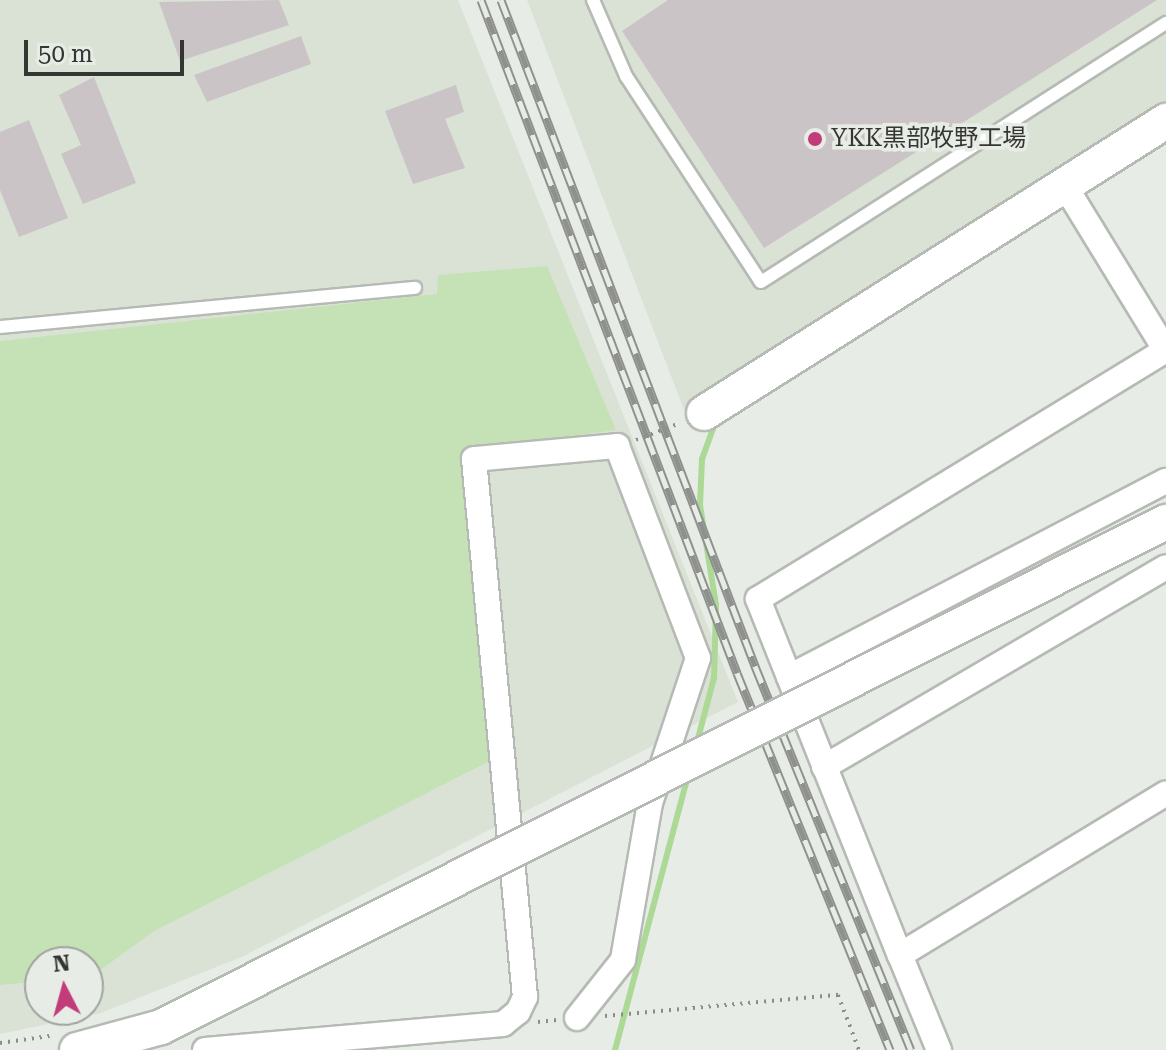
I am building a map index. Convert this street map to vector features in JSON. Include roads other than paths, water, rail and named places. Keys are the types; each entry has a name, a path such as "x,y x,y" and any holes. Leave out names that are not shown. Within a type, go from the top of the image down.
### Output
{"street":[{"path":"704,413 1166,121"},
{"path":"939,1050 758,599 1166,350 1065,186"},
{"path":"205,1050 503,1024 518,1012 525,997 474,459 617,446 698,658 650,803 623,960 577,1018"},
{"path":"789,677 1166,481"},
{"path":"63,1043 173,1021 1166,522"},
{"path":"824,767 1166,567"},
{"path":"900,955 1166,793"}],"lane":[{"path":"593,0 626,76 761,282 1166,23"},
{"path":"0,327 415,288"}],"waterway":[{"path":"696,746 714,678 716,605 700,505 702,459 715,423"},
{"path":"615,1050 688,776"}],"railway":[{"path":"481,0 737,673 890,1050"},
{"path":"501,0 755,666 911,1050"}],"place":[{"name":"YKK黒部牧野工場","path":"815,139"}]}
